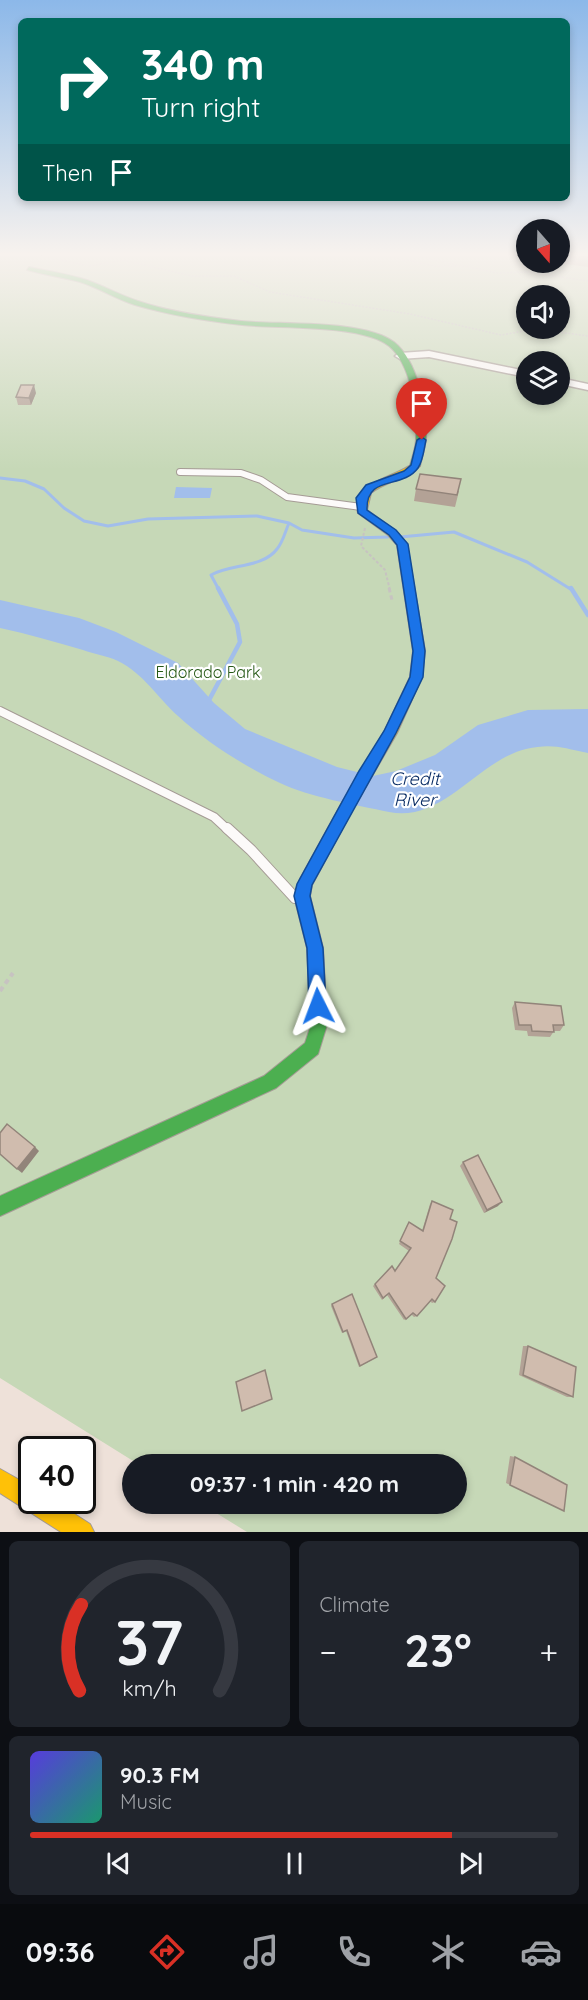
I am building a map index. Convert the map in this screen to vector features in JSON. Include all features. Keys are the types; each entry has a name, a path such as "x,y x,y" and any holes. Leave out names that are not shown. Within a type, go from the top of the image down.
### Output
{"street":[{"path":"0,1206 270,1082 312,1048 319,1025 315,948 302,896 305,884 364,775 390,733 417,677 419,651 402,544 392,533 362,511 361,498 369,487 408,473 415,466 422,440 420,408 414,380 390,343 357,330 311,327"},
{"path":"400,356 429,354 516,372"},
{"path":"570,383 588,387"},
{"path":"0,1480 82,1532"}],"lane":[{"path":"180,472 241,473 261,480 287,497 361,507"},
{"path":"0,711 214,817 251,850 304,907"}],"path":[{"path":"469,327 501,334 536,329 588,336"},
{"path":"365,527 361,546 385,570 394,606"},
{"path":"0,991 14,973"}],"green space":[{"name":"Eldorado Park","path":"0,327 516,327 516,339 570,339 570,327 588,327 588,1532 247,1532 218,1514 467,1514 467,1454 122,1454 0,1378"}],"water":[{"path":"176,487 212,488 210,498 174,498"},
{"name":"Credit River","path":"0,600 79,618 116,632 178,663 214,703 245,729 337,767 373,776 396,771 435,755 478,725 528,710 588,709 588,753 550,746 526,749 492,765 443,800 408,813 389,812 319,796 280,783 226,753 189,726 143,679 118,661 0,628"}],"building":[{"path":"21,385 34,385 29,398 16,397"},
{"path":"420,474 461,479 457,495 416,489"},
{"path":"515,1002 561,1006 564,1025 553,1025 554,1032 532,1031 531,1025 519,1025"},
{"path":"7,1124 35,1147 17,1169 0,1154 0,1133"},
{"path":"478,1155 502,1202 487,1210 463,1162"},
{"path":"432,1201 453,1210 450,1219 457,1222 436,1278 445,1286 435,1302 432,1299 417,1316 413,1313 406,1319 389,1293 383,1298 375,1284 392,1266 395,1271 411,1248 400,1241 409,1222 423,1231"},
{"path":"352,1294 377,1357 360,1366 347,1330 343,1332 332,1304"},
{"path":"528,1346 576,1367 573,1397 523,1375"},
{"path":"265,1370 272,1399 242,1411 236,1382"},
{"path":"515,1457 567,1485 564,1511 510,1485"}],"waterway":[{"path":"0,478 25,481 44,489 64,508 84,521 108,526 148,519 257,516 289,523"},
{"path":"219,590 211,575 255,563 271,555 281,543 289,523"},
{"path":"289,523 302,530 354,538 388,537"},
{"path":"400,537 454,532 527,562 572,590"},
{"path":"208,702 240,642 237,624 218,588"},
{"path":"571,588 588,615"}],"traffic: fast":[{"path":"309,327 367,333 394,346 406,363 418,395 421,440 415,466"},
{"path":"0,1206 270,1082 312,1048 319,1025 315,948 302,896 305,884 349,803"}],"traffic: slow":[{"path":"349,803 390,733 416,677 419,651 402,544 392,533 362,511 363,500 373,487 398,477 415,466"},
{"path":"0,1480 82,1532"}],"route":[{"path":"318,1006 315,948 302,896 305,884 364,775 390,733 417,677 419,651 402,544 392,533 362,511 361,498 369,487 408,473 415,466 422,440"}]}
